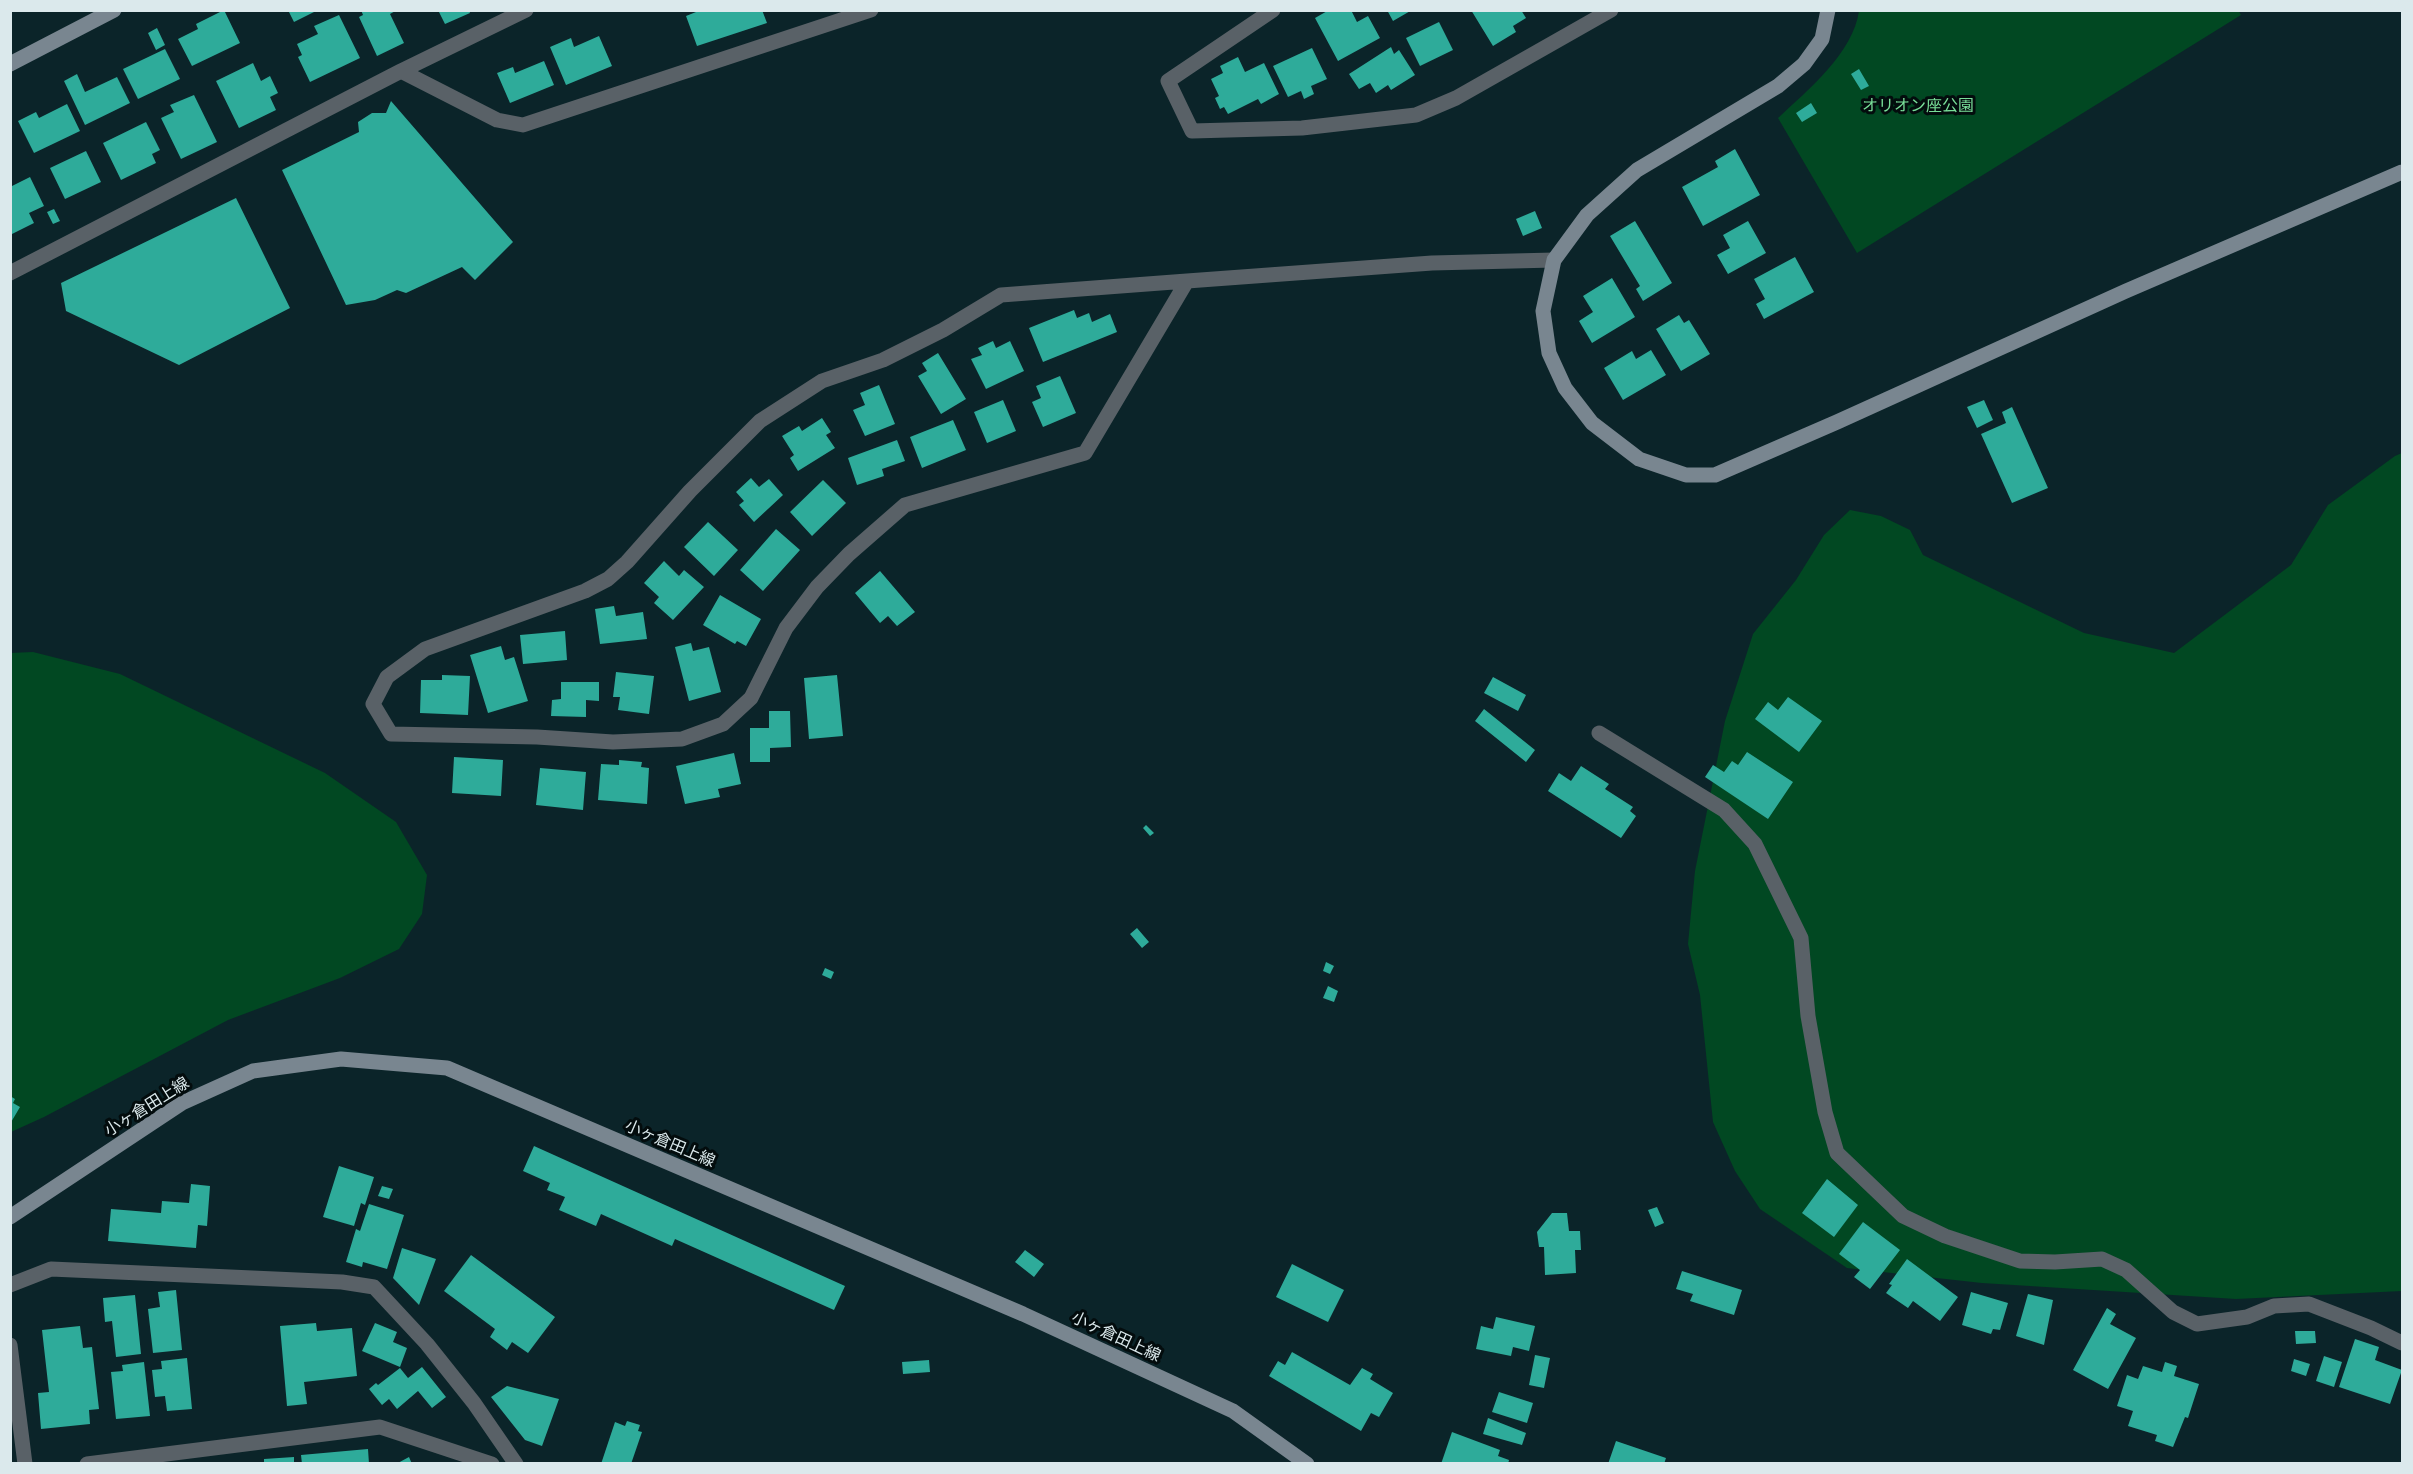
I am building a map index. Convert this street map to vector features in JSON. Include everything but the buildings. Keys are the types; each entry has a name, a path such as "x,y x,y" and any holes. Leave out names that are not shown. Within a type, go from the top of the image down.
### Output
{"street":[{"path":"10,64 114,10"},
{"path":"10,273 401,71 526,10"},
{"path":"401,71 497,120 523,124 871,10"},
{"path":"1273,10 1168,81 1192,131 1302,128 1416,115 1456,98 1611,10"},
{"path":"1828,10 1822,39 1804,64 1778,86 1637,170 1587,215 1554,260 1543,311 1549,353 1564,388 1592,423 1639,459 1686,475 1715,475 2126,291 2403,172"},
{"path":"1187,281 1084,453 905,505 849,554 817,587 786,628 751,698 723,724 682,739 613,742 537,737 391,734 373,704 387,677 425,649 585,591 608,579 627,562 690,491 760,421 822,381 883,360 943,330 1001,295 1187,281 1432,263 1554,260"},
{"path":"1599,733 1724,810 1755,844 1801,938 1808,1016 1825,1112 1837,1152 1903,1216 1945,1236 2020,1261 2055,1262 2102,1258 2126,1270 2173,1312 2197,1324 2247,1317 2274,1306 2309,1304 2403,1343"},
{"name":"小ヶ倉田上線","path":"10,1217 182,1103 252,1071 341,1059 447,1068 1023,1314 1233,1411 1307,1464"},
{"path":"10,1285 51,1269 342,1282 374,1287 447,1369 474,1403 516,1464"},
{"path":"10,1345 25,1464"},
{"path":"87,1464 380,1427 455,1458 492,1464"}],"green space":[{"name":"オリオン座公園","path":"2238,10 2241,15 1857,253 1778,118 1828,70 1839,56 1855,27 1859,11"},
{"path":"2402,453 2402,1291 2236,1299 1982,1283 1847,1268 1760,1209 1735,1171 1713,1122 1700,995 1688,944 1695,871 1725,721 1753,634 1796,580 1824,535 1850,510 1881,516 1910,530 1923,555 2084,633 2174,653 2291,565 2328,505"},
{"path":"33,652 120,674 325,773 396,822 427,875 422,914 399,949 340,978 228,1020 44,1117 11,1132 10,653"}]}
